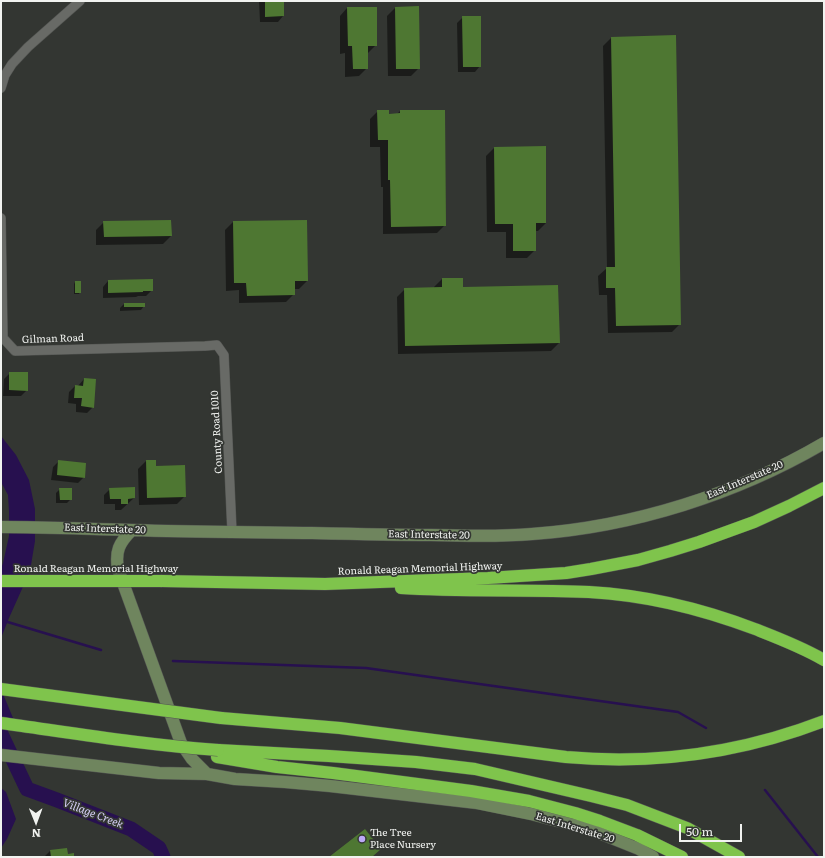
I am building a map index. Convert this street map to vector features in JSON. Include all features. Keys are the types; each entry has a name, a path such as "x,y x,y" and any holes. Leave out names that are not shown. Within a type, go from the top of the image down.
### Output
{"highway":[{"name":"Ronald Reagan Memorial Highway","path":"1,581 325,584 495,578 566,573 638,560 719,535 754,522 824,488"},
{"path":"325,584 435,590 590,592 625,596 709,613 767,634 820,657"},
{"path":"1,689 221,718 340,728 592,760 676,757 718,751 749,745 797,731 824,721"},
{"path":"1,724 218,754 277,767 471,790 529,801 600,821 637,835 682,857"},
{"path":"218,754 330,756 416,762 475,769 627,805 687,828 739,857"}],"main road":[{"name":"East Interstate 20","path":"1,527 346,534 502,536 534,534 604,524 647,515 723,491 757,477 824,443"},
{"path":"132,530 123,539 117,552 116,560 118,569 181,743 192,759 207,774"},
{"name":"East Interstate 20","path":"1,755 159,772 207,774 234,779 330,786 510,809 594,831 639,849 653,857"}],"street":[{"path":"1,88 5,75 12,64 28,47 80,1"},
{"name":"Gilman Road","path":"1,218 3,338 15,351 206,346"},
{"name":"County Road 1010","path":"206,346 217,344 224,355 232,532"}],"shaded area":[{"path":"1,436 16,455 29,480 35,509 35,541 30,571 1,638 1,569 9,536 9,511 8,495 1,482"},
{"path":"1,689 13,718 1,719"},
{"path":"1,788 6,792 16,819 1,848"}],"building":[{"path":"265,1 284,1 284,16 265,17"},
{"path":"419,6 420,69 396,69 395,7"},
{"path":"347,7 377,7 377,46 368,46 368,69 353,69 352,46 348,46"},
{"path":"462,16 481,16 481,67 463,67"},
{"path":"676,35 681,325 616,326 615,288 606,288 606,267 615,267 611,37"},
{"path":"377,110 389,110 389,114 400,113 400,110 445,110 446,226 391,227 390,180 388,180 388,140 378,140"},
{"path":"546,146 546,223 536,223 536,251 513,251 513,224 495,224 494,147"},
{"path":"171,220 172,236 104,237 103,221"},
{"path":"307,220 308,281 295,281 295,295 247,296 246,283 234,283 233,221"},
{"path":"442,278 463,278 463,287 558,285 560,343 405,346 404,288 442,287"},
{"path":"153,279 153,291 108,293 108,280"},
{"path":"75,281 81,281 81,293 75,293"},
{"path":"124,303 145,303 145,307 124,307"},
{"path":"9,372 28,372 28,391 9,390"},
{"path":"84,378 96,379 94,408 81,406 82,398 74,398 75,385 83,386"},
{"path":"58,460 86,463 85,478 57,475"},
{"path":"146,460 156,460 156,466 185,465 186,497 147,498"},
{"path":"135,487 135,498 128,499 128,504 121,504 121,499 110,499 109,488"},
{"path":"59,488 72,488 72,500 60,500"},
{"name":"The Tree Place Nursery","path":"365,829 381,849 372,857 329,857"},
{"path":"67,848 68,854 74,853 74,857 51,857 50,850"}],"waterway":[{"path":"1,620 101,650"},
{"path":"173,661 366,668 678,712 706,728"},
{"name":"Village Creek","path":"1,734 27,789 131,829 159,848 163,857"},
{"path":"765,790 818,857"}],"place":[{"name":"The Tree Place Nursery","path":"362,839"}]}
